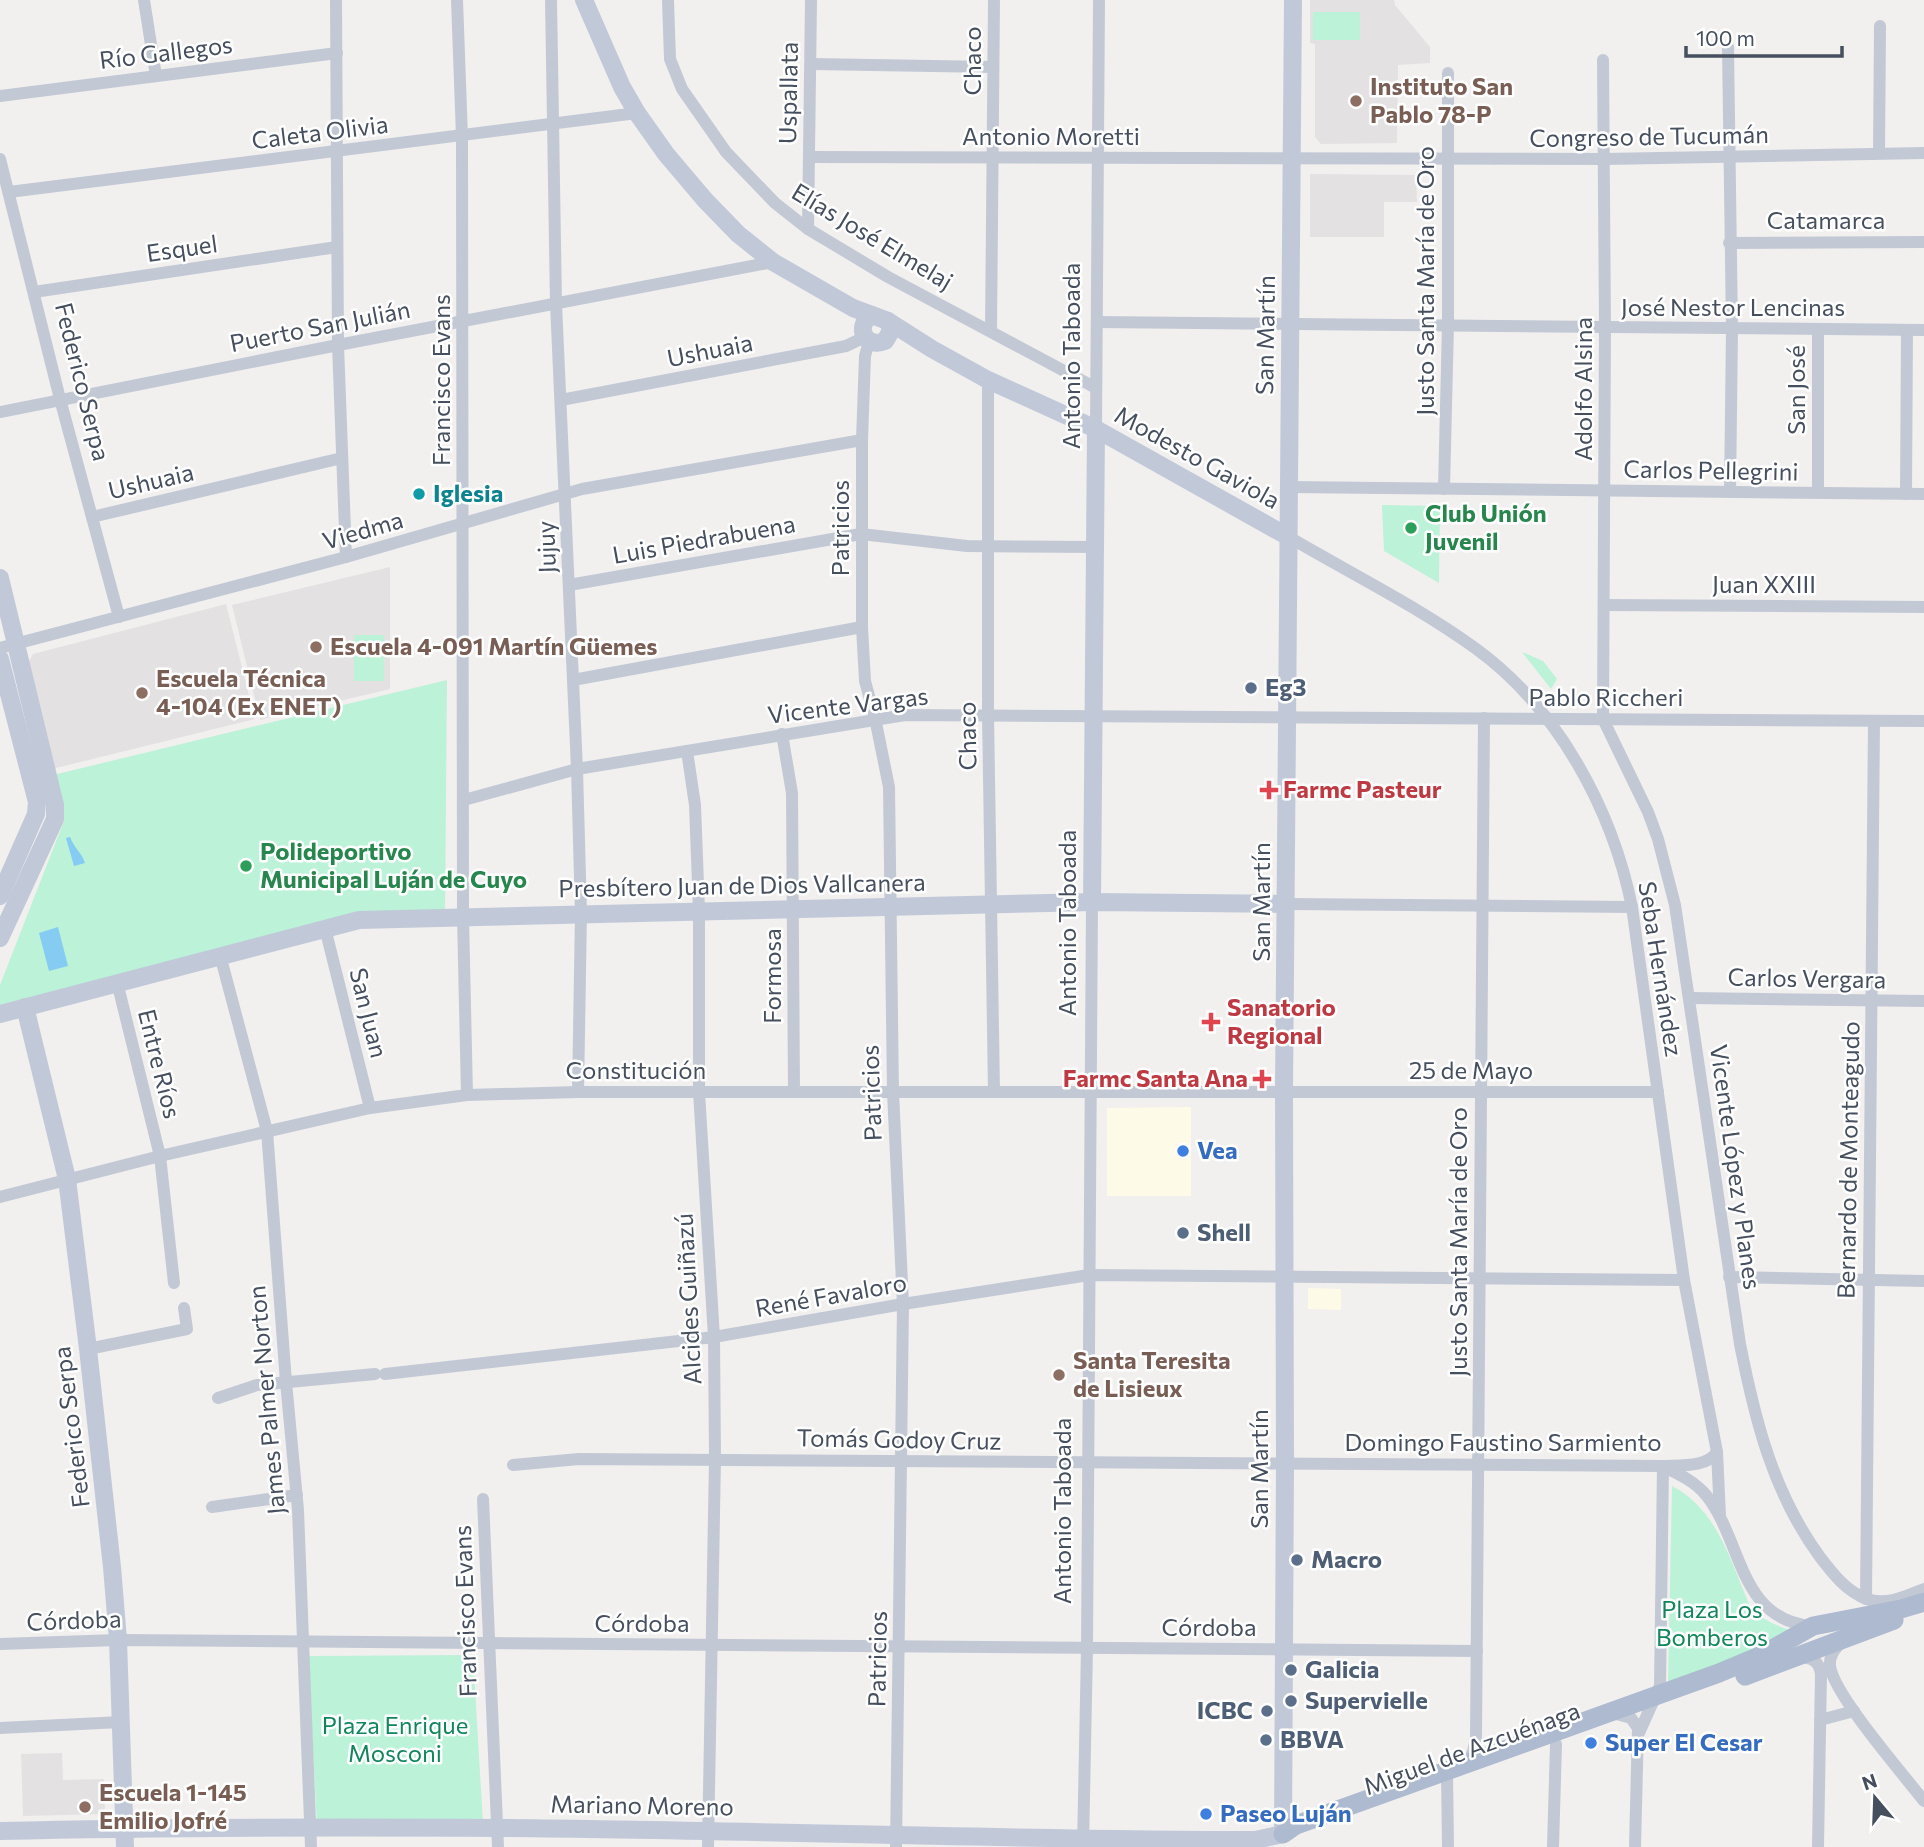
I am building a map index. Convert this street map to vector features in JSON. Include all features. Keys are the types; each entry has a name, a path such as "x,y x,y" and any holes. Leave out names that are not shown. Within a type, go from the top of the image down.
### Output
{"main road":[{"name":"Miguel de Azcuénaga","path":"1282,1841 1453,1774 1637,1715 1762,1655 1813,1626 1924,1602"},
{"name":"Miguel de Azcuénaga","path":"1493,1761 1556,1744 1924,1609"}],"street":[{"path":"144,0 156,76"},
{"path":"336,0 338,345 346,558"},
{"name":"Francisco Evans","path":"457,0 462,137 463,916 467,1095"},
{"name":"Jujuy","path":"551,0 556,304 566,492 581,913 578,1091"},
{"path":"583,0 637,113 666,154 705,201 738,234 773,262 853,308 874,330"},
{"name":"Elías José Elmelaj","path":"668,0 668,44 673,70 682,89 726,152 775,203 808,229 888,277 1096,388"},
{"name":"Uspallata","path":"808,229 811,0"},
{"name":"Chaco","path":"991,331 994,0"},
{"name":"Antonio Taboada","path":"1083,1844 1092,1092 1099,0"},
{"name":"San Martín","path":"1282,1841 1287,536 1293,0"},
{"path":"1879,153 1880,26"},
{"path":"1728,47 1730,492"},
{"name":"Río Gallegos","path":"0,96 337,53"},
{"name":"Adolfo Alsina","path":"1603,719 1604,60"},
{"path":"811,64 993,67"},
{"name":"Justo Santa María de Oro","path":"1444,489 1448,324 1448,73"},
{"name":"Caleta Olivia","path":"9,192 637,113"},
{"name":"Congreso de Tucumán","path":"1292,159 1605,159 1924,153"},
{"name":"Antonio Moretti","path":"810,157 1292,159"},
{"name":"Federico Serpa","path":"0,159 119,617"},
{"name":"Catamarca","path":"1729,243 1924,242"},
{"name":"Esquel","path":"34,292 337,247"},
{"name":"Puerto San Julián","path":"0,412 773,262"},
{"name":"José Nestor Lencinas","path":"1097,322 1924,330"},
{"name":"Ushuaia","path":"561,400 846,346 874,330"},
{"name":"Modesto Gaviola","path":"874,330 932,349 988,380 1096,429 1287,536"},
{"name":"Patricios","path":"874,330 864,356 862,627 864,681 875,718 889,787 892,1092 903,1304 897,1842"},
{"name":"San José","path":"1818,330 1818,493"},
{"path":"1906,494 1907,330"},
{"name":"Chaco","path":"988,380 988,714 994,1092"},
{"name":"Viedma","path":"8,645 346,558 566,492 862,440"},
{"name":"Ushuaia","path":"92,517 342,458"},
{"name":"Carlos Pellegrini","path":"1288,487 1924,494"},
{"name":"Luis Piedrabuena","path":"569,585 861,534 967,546 1096,547"},
{"name":"Seba Hernández","path":"1287,536 1444,627 1476,649 1518,687 1546,718 1587,782 1604,819 1632,907 1684,1280 1717,1452 1720,1516"},
{"path":"0,578 8,645 32,704 55,805 55,819 0,936"},
{"name":"Juan XXIII","path":"1604,605 1924,607"},
{"path":"573,681 862,627"},
{"path":"0,659 7,711 37,803 36,814 0,896"},
{"path":"7,711 32,704"},
{"name":"Vicente Vargas","path":"464,800 577,769 875,718 988,714 1287,716"},
{"name":"Pablo Riccheri","path":"1287,716 1924,721"},
{"name":"Justo Santa María de Oro","path":"1448,1847 1453,1774 1471,1757 1476,1738 1484,718"},
{"name":"Vicente López y Planes","path":"1603,719 1648,812 1675,905 1729,1278 1752,1405 1776,1479 1795,1519 1843,1585 1866,1599"},
{"name":"Bernardo de Monteagudo","path":"1866,1599 1874,721"},
{"name":"Formosa","path":"782,734 792,793 794,1092"},
{"name":"Alcides Guiñazú","path":"687,751 695,806 699,911 699,1092 714,1338 715,1460 708,1839"},
{"path":"36,814 55,819"},
{"name":"Presbítero Juan de Dios Vallcanera","path":"0,1014 359,920 1092,902 1287,904"},
{"path":"1287,904 1632,907"},
{"name":"San Juan","path":"325,928 370,1108"},
{"name":"James Palmer Norton","path":"220,955 267,1131 297,1495 311,1838"},
{"name":"Entre Ríos","path":"117,982 160,1156 174,1283"},
{"name":"Carlos Vergara","path":"1690,998 1924,1001"},
{"name":"Federico Serpa","path":"25,1007 67,1179 88,1349 118,1640 125,1847"},
{"name":"Constitución","path":"0,1198 160,1156 370,1108 467,1095 578,1091 1284,1091"},
{"name":"25 de Mayo","path":"1284,1091 1658,1092"},
{"name":"René Favaloro","path":"218,1398 257,1385 714,1338 903,1304 1089,1275 1684,1280"},
{"path":"1729,1278 1924,1281"},
{"path":"88,1349 187,1329 184,1308"},
{"name":"Domingo Faustino Sarmiento","path":"1285,1462 1663,1466 1704,1462 1713,1458 1717,1452"},
{"name":"Tomás Godoy Cruz","path":"513,1465 579,1459 1285,1462"},
{"path":"1635,1847 1637,1715 1660,1686 1663,1466"},
{"name":"Seba Hernández","path":"1663,1466 1696,1485 1706,1495 1720,1516 1758,1599 1782,1619 1813,1626"},
{"path":"212,1507 297,1495"},
{"name":"Francisco Evans","path":"483,1499 498,1847"},
{"path":"1866,1599 1878,1602 1900,1599 1924,1589"},
{"path":"1854,1635 1834,1648 1830,1665 1832,1674 1854,1711 1924,1801"},
{"name":"Córdoba","path":"0,1644 118,1640 1477,1651"},
{"path":"1798,1656 1815,1660 1820,1666 1818,1847"},
{"path":"1820,1720 1854,1711"},
{"path":"0,1728 121,1722"},
{"path":"1476,1738 1480,1749 1493,1761"},
{"path":"1553,1847 1556,1744"},
{"name":"Mariano Moreno","path":"0,1831 124,1828 311,1838 497,1828 708,1839 1083,1844 1282,1841"}],"shaded area":[{"name":"Instituto San Pablo 78-P","path":"1310,0 1394,0 1395,5 1430,47 1430,63 1398,65 1397,143 1321,144 1315,137 1315,44 1310,43"},
{"name":"Instituto San Pablo 78-P","path":"1310,174 1416,175 1417,202 1384,202 1384,237 1310,237"},
{"name":"Escuela 4-091 Martín Güemes","path":"390,567 390,689 260,720 232,605"},
{"name":"Escuela Técnica 4-104 (Ex ENET)","path":"226,604 255,719 52,769 28,663 33,654"},
{"path":"1191,1107 1191,1196 1107,1196 1107,1108"},
{"path":"1308,1288 1341,1289 1341,1310 1308,1309"},
{"path":"62,1753 63,1780 104,1779 105,1814 23,1816 21,1754"}],"green space":[{"path":"1313,12 1360,12 1360,40 1313,40"},
{"name":"Club Unión Juvenil","path":"1382,505 1440,506 1439,583 1384,551"},
{"path":"354,635 384,635 384,681 354,681"},
{"path":"1522,652 1543,661 1557,679 1551,689"},
{"name":"Polideportivo Municipal Luján de Cuyo","path":"447,680 445,911 188,957 0,1005 0,985 64,821 53,775"},
{"name":"Plaza Los Bomberos","path":"1672,1486 1688,1496 1712,1523 1729,1555 1750,1606 1769,1622 1792,1631 1668,1687"},
{"name":"Plaza Enrique Mosconi","path":"473,1655 483,1824 317,1824 308,1656"}],"water":[{"path":"70,837 85,863 74,866 66,838"},
{"path":"58,927 68,966 49,971 39,933"}],"place":[{"name":"Instituto San Pablo 78-P","path":"1356,101"},
{"name":"Iglesia","path":"419,494"},
{"name":"Club Unión Juvenil","path":"1411,528"},
{"name":"Escuela 4-091 Martín Güemes","path":"316,647"},
{"name":"Eg3","path":"1251,688"},
{"name":"Escuela Técnica 4-104 (Ex ENET)","path":"142,693"},
{"name":"Farmc Pasteur","path":"1269,790"},
{"name":"Polideportivo Municipal Luján de Cuyo","path":"246,866"},
{"name":"Sanatorio Regional","path":"1211,1022"},
{"name":"Farmc Santa Ana","path":"1262,1079"},
{"name":"Vea","path":"1183,1151"},
{"name":"Shell","path":"1183,1233"},
{"name":"Santa Teresita de Lisieux","path":"1059,1375"},
{"name":"Macro","path":"1297,1560"},
{"name":"Galicia","path":"1291,1670"},
{"name":"Supervielle","path":"1291,1701"},
{"name":"ICBC","path":"1267,1711"},
{"name":"BBVA","path":"1266,1740"},
{"name":"Super El Cesar","path":"1591,1743"},
{"name":"Escuela 1-145 Emilio Jofré","path":"85,1807"},
{"name":"Paseo Luján","path":"1206,1814"}]}
